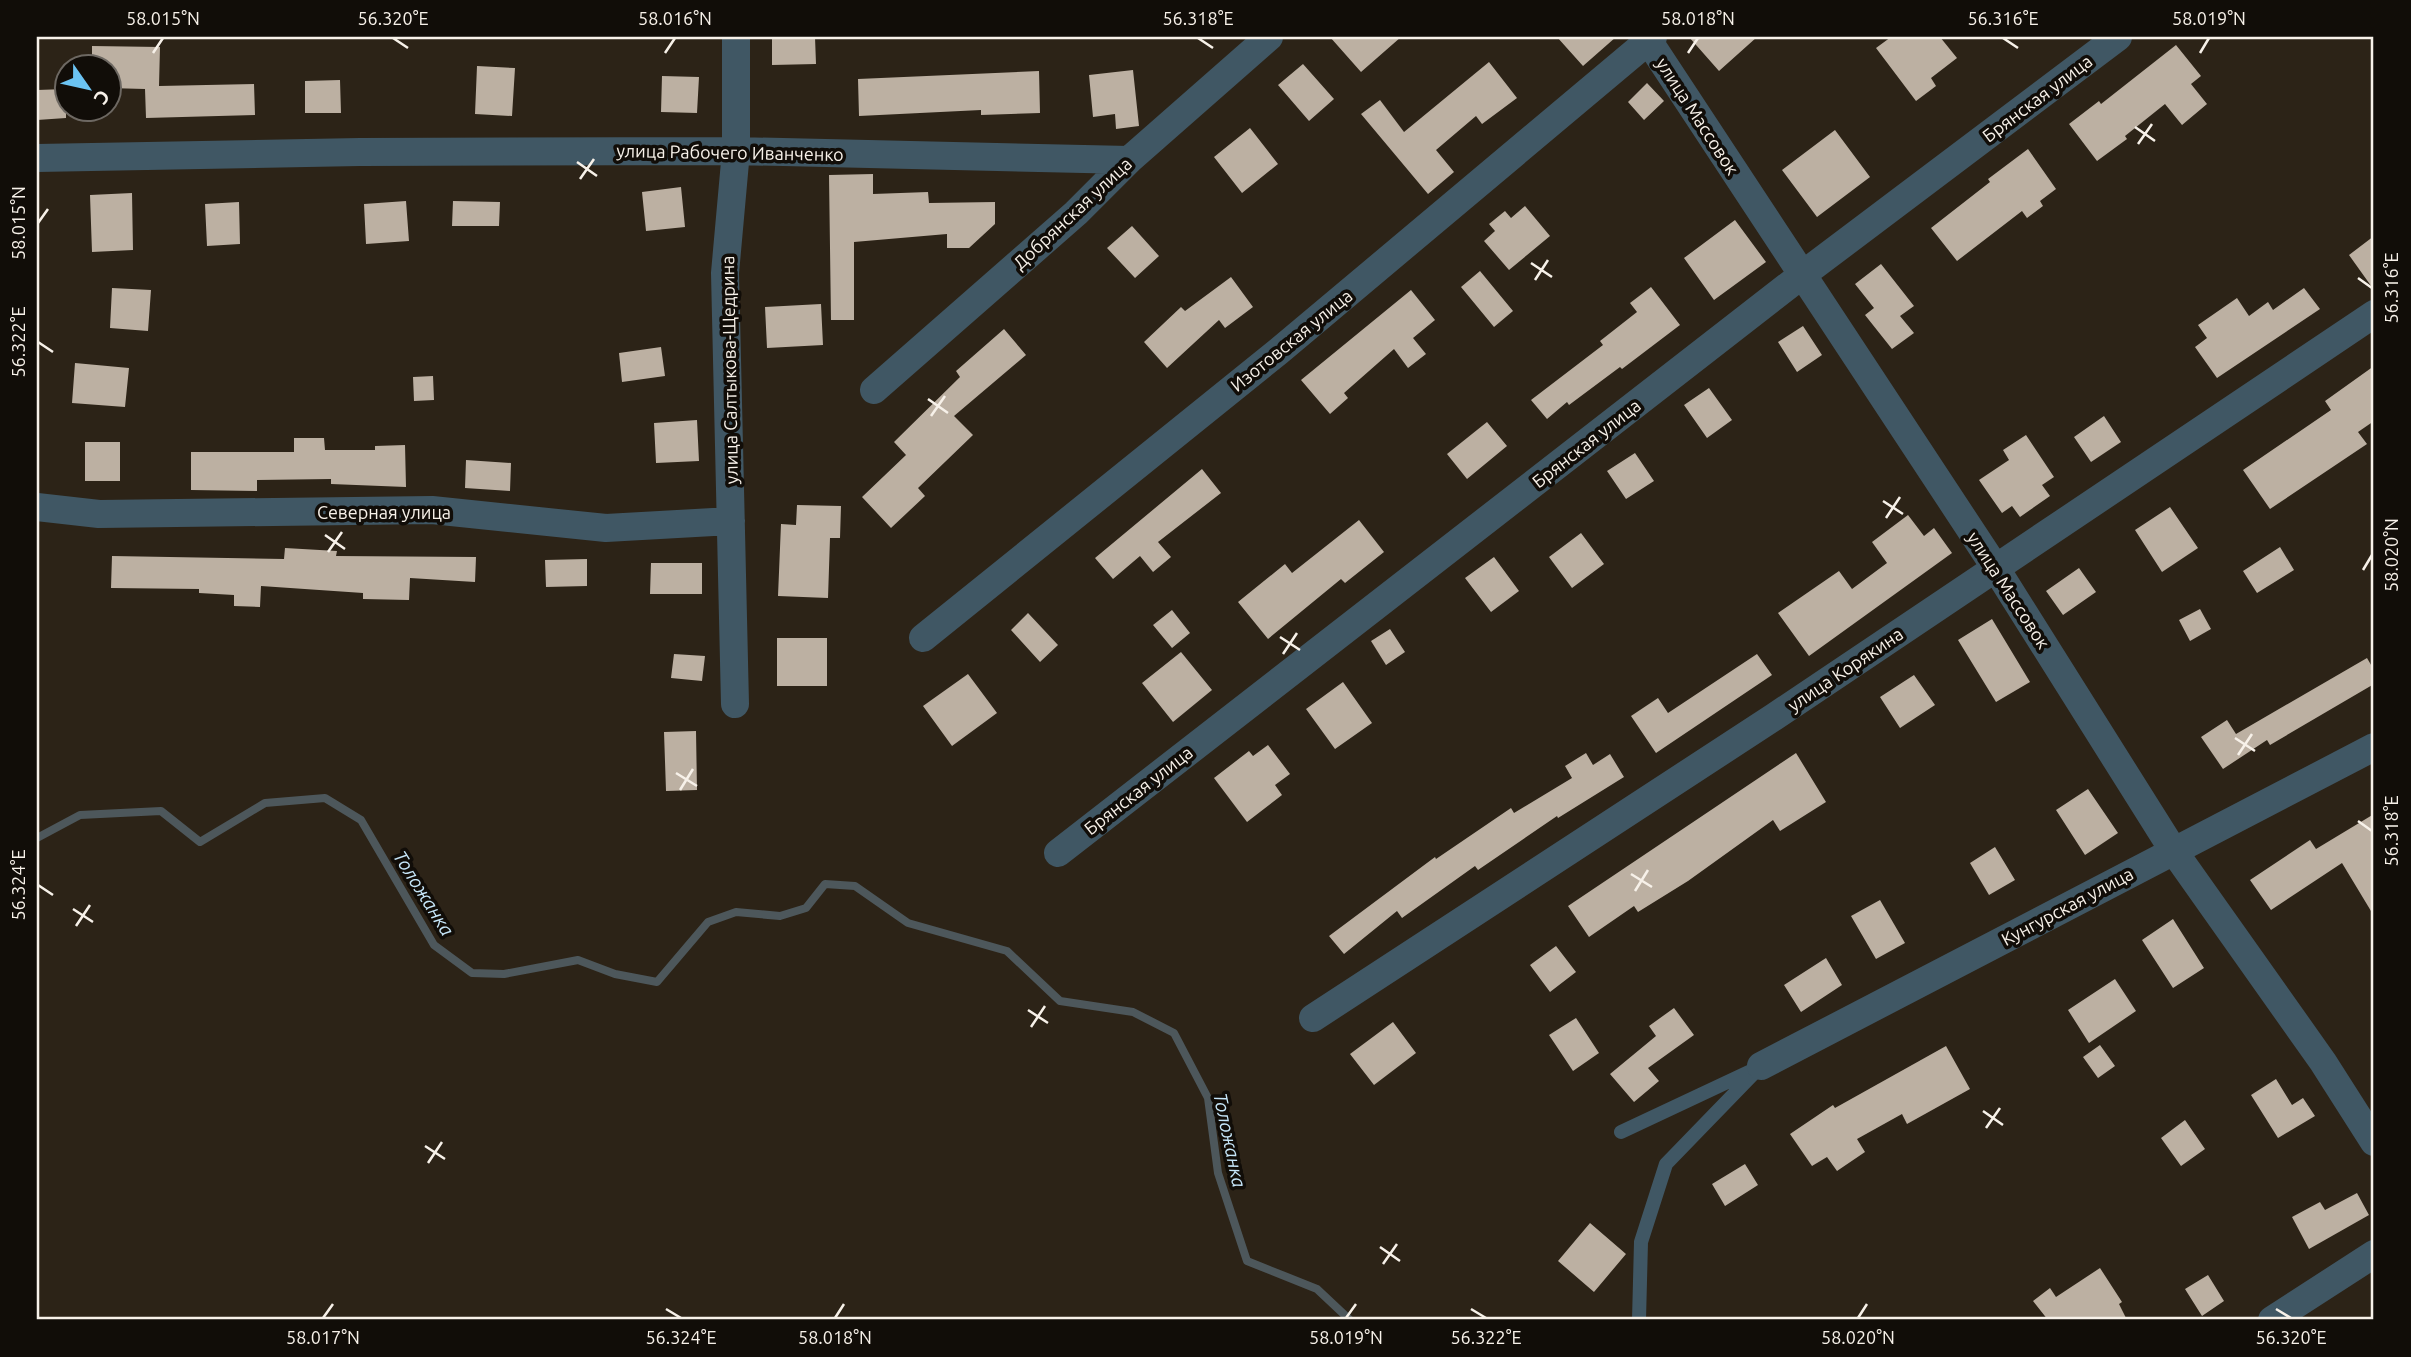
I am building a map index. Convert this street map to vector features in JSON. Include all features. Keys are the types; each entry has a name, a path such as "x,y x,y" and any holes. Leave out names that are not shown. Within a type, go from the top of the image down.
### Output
{"street":[{"name":"улица Салтыкова-Щедрина","path":"735,704 725,273 736,151 736,37"},
{"name":"Добрянская улица","path":"874,390 1076,213 1129,160 1269,37"},
{"name":"Брянская улица","path":"1058,853 1802,275 2118,37"},
{"name":"улица Массовок","path":"1650,39 1995,567 2174,850 2323,1062 2374,1142"},
{"name":"Изотовская улица","path":"923,638 1289,342 1650,39"},
{"name":"улица Рабочего Иванченко","path":"37,158 374,152 736,151 1129,160"},
{"name":"улица Корякина","path":"1313,1018 1774,717 2374,314"},
{"name":"Северная улица","path":"37,507 99,514 432,510 606,528 731,521"},
{"name":"Кунгурская улица","path":"1761,1066 2374,747"},
{"path":"2272,1320 2374,1254"}],"lane":[{"path":"1620,1132 1761,1066"},
{"path":"1639,1320 1641,1242 1666,1164 1761,1066"}],"building":[{"path":"772,37 815,37 816,64 772,65"},
{"path":"1330,37 1401,37 1361,72"},
{"path":"1557,37 1616,37 1583,66"},
{"path":"1689,37 1757,37 1719,71"},
{"path":"1891,37 1940,37 1957,58 1931,78 1936,86 1916,101 1876,48"},
{"path":"2176,45 2201,76 2191,84 2207,104 2182,125 2165,104 2125,136 2127,139 2097,161 2069,124 2099,101 2101,104"},
{"path":"92,46 160,47 159,86 254,84 255,115 146,118 145,89 122,88 122,52 92,52"},
{"path":"1489,62 1517,98 1482,124 1476,116 1436,150 1454,172 1428,194 1361,114 1380,100 1404,132"},
{"path":"1303,64 1334,99 1309,121 1278,85"},
{"path":"477,66 515,68 512,116 475,114"},
{"path":"1133,70 1139,126 1116,129 1115,114 1093,117 1089,75"},
{"path":"1039,71 1040,113 981,115 981,110 859,116 858,79"},
{"path":"662,76 699,77 697,113 661,112"},
{"path":"340,80 341,113 305,113 305,81"},
{"path":"1647,83 1664,101 1644,120 1628,102"},
{"path":"52,89 52,119 37,120 37,90"},
{"path":"1250,128 1278,164 1242,193 1214,157"},
{"path":"1835,130 1870,177 1817,217 1782,170"},
{"path":"2028,149 2056,189 2040,201 2043,206 2027,218 2022,211 1957,261 1931,228"},
{"path":"873,174 873,194 928,192 929,203 995,202 995,224 969,248 947,248 947,234 854,242 854,320 831,320 829,175"},
{"path":"681,187 685,227 646,231 642,192"},
{"path":"132,193 133,250 92,252 90,195"},
{"path":"406,201 409,241 366,244 364,204"},
{"path":"453,201 500,202 499,226 452,226"},
{"path":"239,202 240,244 207,246 205,204"},
{"path":"1525,206 1550,236 1509,270 1484,241 1495,231 1489,224 1505,211 1511,218"},
{"path":"1735,220 1766,262 1714,300 1684,258"},
{"path":"1132,226 1159,256 1135,278 1107,248"},
{"path":"2374,236 2374,290 2349,255"},
{"path":"1881,264 1914,306 1900,316 1914,333 1892,349 1865,315 1874,308 1855,284"},
{"path":"1480,271 1513,311 1494,327 1461,287"},
{"path":"1231,277 1253,307 1225,328 1219,320 1167,368 1144,342 1181,307 1185,311"},
{"path":"1651,287 1680,325 1622,369 1620,367 1569,405 1567,402 1547,419 1531,400 1603,345 1600,341 1637,312 1630,303"},
{"path":"112,288 151,290 148,331 110,328"},
{"path":"2304,288 2320,309 2217,378 2195,347 2207,338 2198,325 2237,298 2249,316 2268,302 2273,310"},
{"path":"1411,290 1435,320 1413,338 1426,354 1408,368 1394,349 1344,393 1348,398 1330,414 1301,380"},
{"path":"821,304 823,345 767,348 765,307"},
{"path":"1803,326 1822,355 1797,372 1778,342"},
{"path":"1004,329 1026,355 954,416 973,435 918,488 925,496 891,528 862,497 906,455 894,442 960,377 956,371"},
{"path":"661,347 665,376 622,382 619,353"},
{"path":"75,363 129,368 125,407 72,403"},
{"path":"2374,366 2374,421 2358,432 2367,444 2270,509 2243,470 2331,410 2325,401"},
{"path":"433,376 434,400 414,401 413,377"},
{"path":"1709,388 1732,420 1707,438 1684,405"},
{"path":"2104,416 2121,442 2091,462 2074,437"},
{"path":"697,420 699,461 656,463 654,423"},
{"path":"1487,422 1507,446 1467,479 1447,454"},
{"path":"2026,435 2054,477 2042,485 2050,496 2020,517 2012,506 2002,513 1979,480 2009,460 2003,450"},
{"path":"294,438 324,438 325,450 375,450 375,446 405,445 406,487 331,484 331,479 257,480 257,491 191,490 191,452 294,452"},
{"path":"85,442 120,442 120,481 85,481"},
{"path":"1635,453 1654,481 1626,499 1607,471"},
{"path":"466,460 511,463 510,491 465,488"},
{"path":"1202,469 1221,493 1158,542 1171,557 1153,572 1140,556 1113,579 1095,558"},
{"path":"797,505 841,506 840,538 830,538 828,598 778,596 781,524 796,525"},
{"path":"2170,507 2198,548 2162,572 2135,530"},
{"path":"1908,515 1924,536 1934,528 1952,553 1809,656 1778,613 1839,571 1852,589 1887,563 1872,542"},
{"path":"1359,520 1384,552 1345,583 1341,579 1268,639 1238,602 1285,564 1292,573"},
{"path":"1581,533 1604,564 1572,588 1549,557"},
{"path":"2280,547 2294,570 2257,593 2243,571"},
{"path":"285,548 337,551 336,556 476,557 475,582 410,578 409,600 363,599 363,593 261,586 260,607 234,606 234,595 199,593 199,589 111,588 112,556 284,559"},
{"path":"1494,557 1519,591 1491,612 1465,578"},
{"path":"587,559 587,586 546,587 545,560"},
{"path":"651,563 702,563 702,594 650,594"},
{"path":"2079,568 2096,592 2063,615 2046,591"},
{"path":"2200,609 2211,629 2190,641 2179,620"},
{"path":"1172,610 1190,633 1172,648 1153,625"},
{"path":"1028,613 1058,645 1040,662 1011,630"},
{"path":"1992,619 2030,682 1996,702 1958,640"},
{"path":"1390,629 1405,652 1386,665 1371,641"},
{"path":"777,638 827,638 827,686 777,686"},
{"path":"1181,652 1212,690 1173,722 1142,683"},
{"path":"674,654 705,656 702,681 671,678"},
{"path":"1757,654 1772,675 1656,753 1631,716 1658,698 1668,713"},
{"path":"2367,658 2374,670 2374,684 2270,745 2267,740 2223,769 2201,737 2227,720 2236,734"},
{"path":"968,674 997,713 952,746 923,706"},
{"path":"1914,675 1935,705 1900,728 1880,697"},
{"path":"1343,682 1372,723 1335,749 1306,709"},
{"path":"696,731 697,790 666,791 664,732"},
{"path":"1268,745 1290,774 1275,785 1282,795 1247,822 1214,778 1249,751 1253,756"},
{"path":"1586,753 1593,765 1610,754 1624,777 1558,818 1557,816 1478,870 1475,866 1402,918 1397,911 1344,954 1329,936 1435,857 1436,859 1511,808 1514,813 1572,778 1565,766"},
{"path":"1796,753 1826,802 1780,831 1773,820 1688,881 1638,912 1634,906 1589,937 1568,906"},
{"path":"2088,789 2118,833 2085,855 2056,810"},
{"path":"2374,814 2374,916 2342,863 2271,910 2250,880 2310,840 2316,849"},
{"path":"1995,847 2015,880 1989,895 1970,863"},
{"path":"1880,900 1905,943 1876,959 1851,916"},
{"path":"2173,919 2204,968 2173,988 2142,940"},
{"path":"1556,946 1576,972 1550,992 1530,965"},
{"path":"1826,958 1842,985 1801,1012 1784,985"},
{"path":"2115,979 2136,1011 2089,1043 2068,1010"},
{"path":"1674,1008 1694,1035 1648,1068 1659,1081 1634,1102 1610,1074 1656,1036 1649,1026"},
{"path":"1576,1018 1599,1053 1573,1071 1549,1035"},
{"path":"1393,1022 1416,1053 1374,1085 1350,1054"},
{"path":"2100,1045 2115,1066 2098,1078 2083,1057"},
{"path":"1946,1046 1970,1089 1907,1124 1902,1114 1857,1139 1865,1152 1837,1171 1827,1157 1812,1166 1790,1134 1833,1105 1835,1108"},
{"path":"2276,1079 2292,1105 2303,1098 2315,1116 2278,1138 2251,1095"},
{"path":"2185,1120 2205,1149 2181,1166 2161,1138"},
{"path":"1745,1164 1758,1185 1725,1206 1712,1184"},
{"path":"2357,1193 2369,1215 2309,1249 2292,1217 2320,1202 2325,1210"},
{"path":"1590,1223 1626,1254 1594,1292 1558,1261"},
{"path":"2100,1268 2122,1302 2119,1304 2127,1320 2048,1320 2033,1301 2050,1288 2056,1297"},
{"path":"2208,1275 2224,1301 2202,1316 2185,1289"}],"waterway":[{"name":"Толожанка","path":"37,838 80,815 161,811 200,842 265,803 325,798 361,820 434,945 472,973 504,974 578,960 615,974 657,982 708,922 736,912 780,916 806,908 825,884 855,886 908,923 1007,951 1060,1001 1133,1012 1174,1033 1208,1098 1218,1173 1247,1261 1317,1289 1350,1320"}]}
